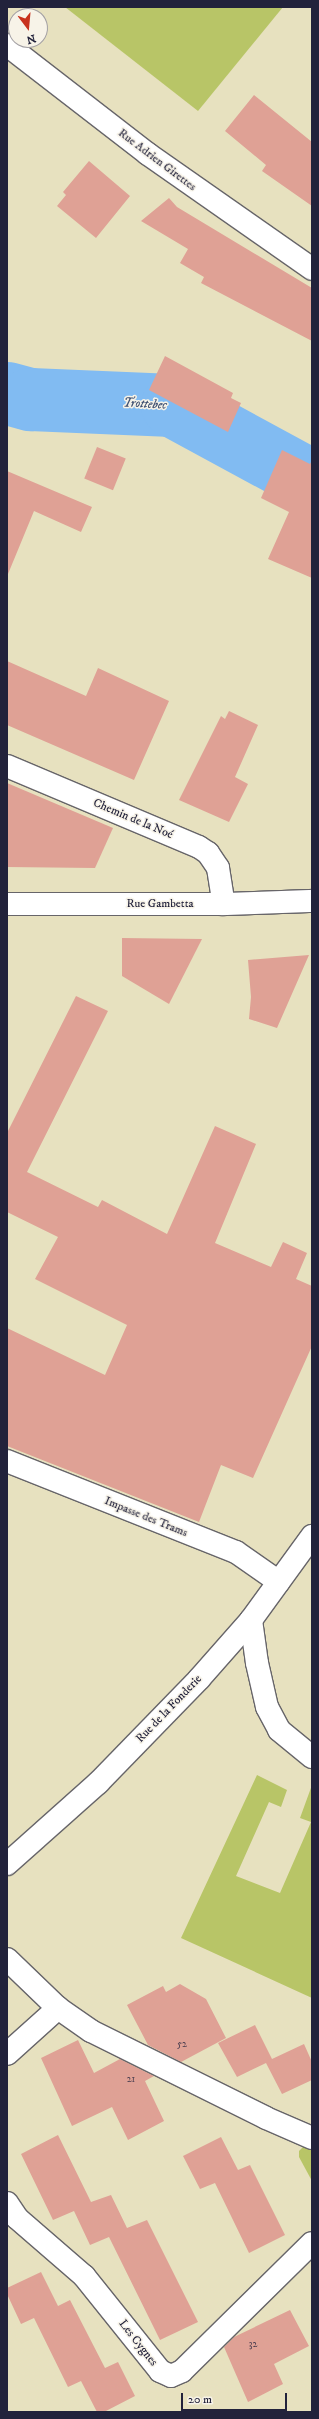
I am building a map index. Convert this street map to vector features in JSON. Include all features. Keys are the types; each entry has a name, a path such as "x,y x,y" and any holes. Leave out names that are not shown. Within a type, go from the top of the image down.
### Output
{"street":[{"name":"Rue Adrien Girettes","path":"7,45 173,173 312,269"},
{"name":"Chemin de la Noé","path":"7,766 199,847 208,853 218,868 224,904"},
{"name":"Rue Gambetta","path":"7,904 224,904 312,901"},
{"name":"Impasse des Trams","path":"7,1461 236,1552 279,1582"},
{"name":"Rue de la Fonderie","path":"7,1864 98,1784 199,1678 251,1620 312,1536"},
{"path":"251,1620 257,1663 267,1707 279,1730 312,1757"},
{"path":"7,1959 58,2008 91,2031 266,2118 312,2138"},
{"path":"7,2054 58,2008"},
{"name":"Les Cygnes","path":"7,2203 17,2218 90,2281 160,2371 171,2376 182,2371 312,2243"}],"green space":[{"path":"65,7 283,7 198,111"},
{"path":"257,1775 287,1790 281,1807 269,1802 236,1876 280,1893 311,1822 300,1818 312,1785 312,1998 181,1938"},
{"path":"305,2145 312,2147 312,2181 299,2157 299,2151"}],"building":[{"path":"254,95 312,142 312,206 262,171 266,165 225,131"},
{"path":"89,161 130,196 96,238 57,206 66,195 63,192"},
{"path":"169,198 177,207 312,288 312,341 201,283 204,277 180,263 188,249 141,221"},
{"path":"165,356 233,393 231,398 241,403 228,432 149,390"},
{"path":"97,447 126,459 113,490 84,479"},
{"path":"282,450 310,464 312,460 312,578 268,559 289,512 261,498"},
{"path":"7,471 92,507 81,532 34,511 8,574"},
{"path":"7,661 86,696 98,668 169,701 134,780 7,725"},
{"path":"229,711 258,725 235,777 248,784 229,822 179,800 221,716 225,719"},
{"path":"7,783 113,828 95,868 7,867"},
{"path":"122,938 202,939 169,1004 122,976"},
{"path":"309,955 277,1028 249,1019 251,997 248,960"},
{"path":"76,996 108,1011 27,1172 98,1207 102,1200 167,1234 215,1126 256,1144 215,1243 271,1267 283,1242 307,1253 296,1279 312,1286 312,1346 253,1478 221,1465 199,1522 7,1446 7,1328 105,1375 127,1325 35,1279 58,1237 7,1212 7,1133"},
{"path":"180,1984 206,1999 226,2038 181,2062 148,2045 127,2005 163,1986 166,1992"},
{"path":"255,2025 272,2059 304,2044 312,2062 312,2080 282,2094 266,2063 237,2077 218,2043"},
{"path":"78,2040 94,2073 120,2059 154,2076 145,2081 164,2121 128,2140 112,2107 72,2126 41,2058"},
{"path":"58,2135 91,2202 111,2195 127,2228 147,2220 198,2322 160,2340 109,2237 90,2245 74,2211 53,2220 21,2154"},
{"path":"221,2137 238,2170 250,2165 285,2235 249,2253 215,2183 200,2189 183,2156"},
{"path":"41,2272 58,2306 70,2300 105,2368 118,2362 135,2396 104,2412 97,2412 81,2381 68,2387 34,2318 21,2324 7,2294 7,2288"},
{"path":"290,2310 309,2346 274,2364 283,2384 248,2402 224,2347 234,2337"}],"waterway":[{"name":"Trottebec","path":"7,393 30,399 172,405 312,481"}]}
